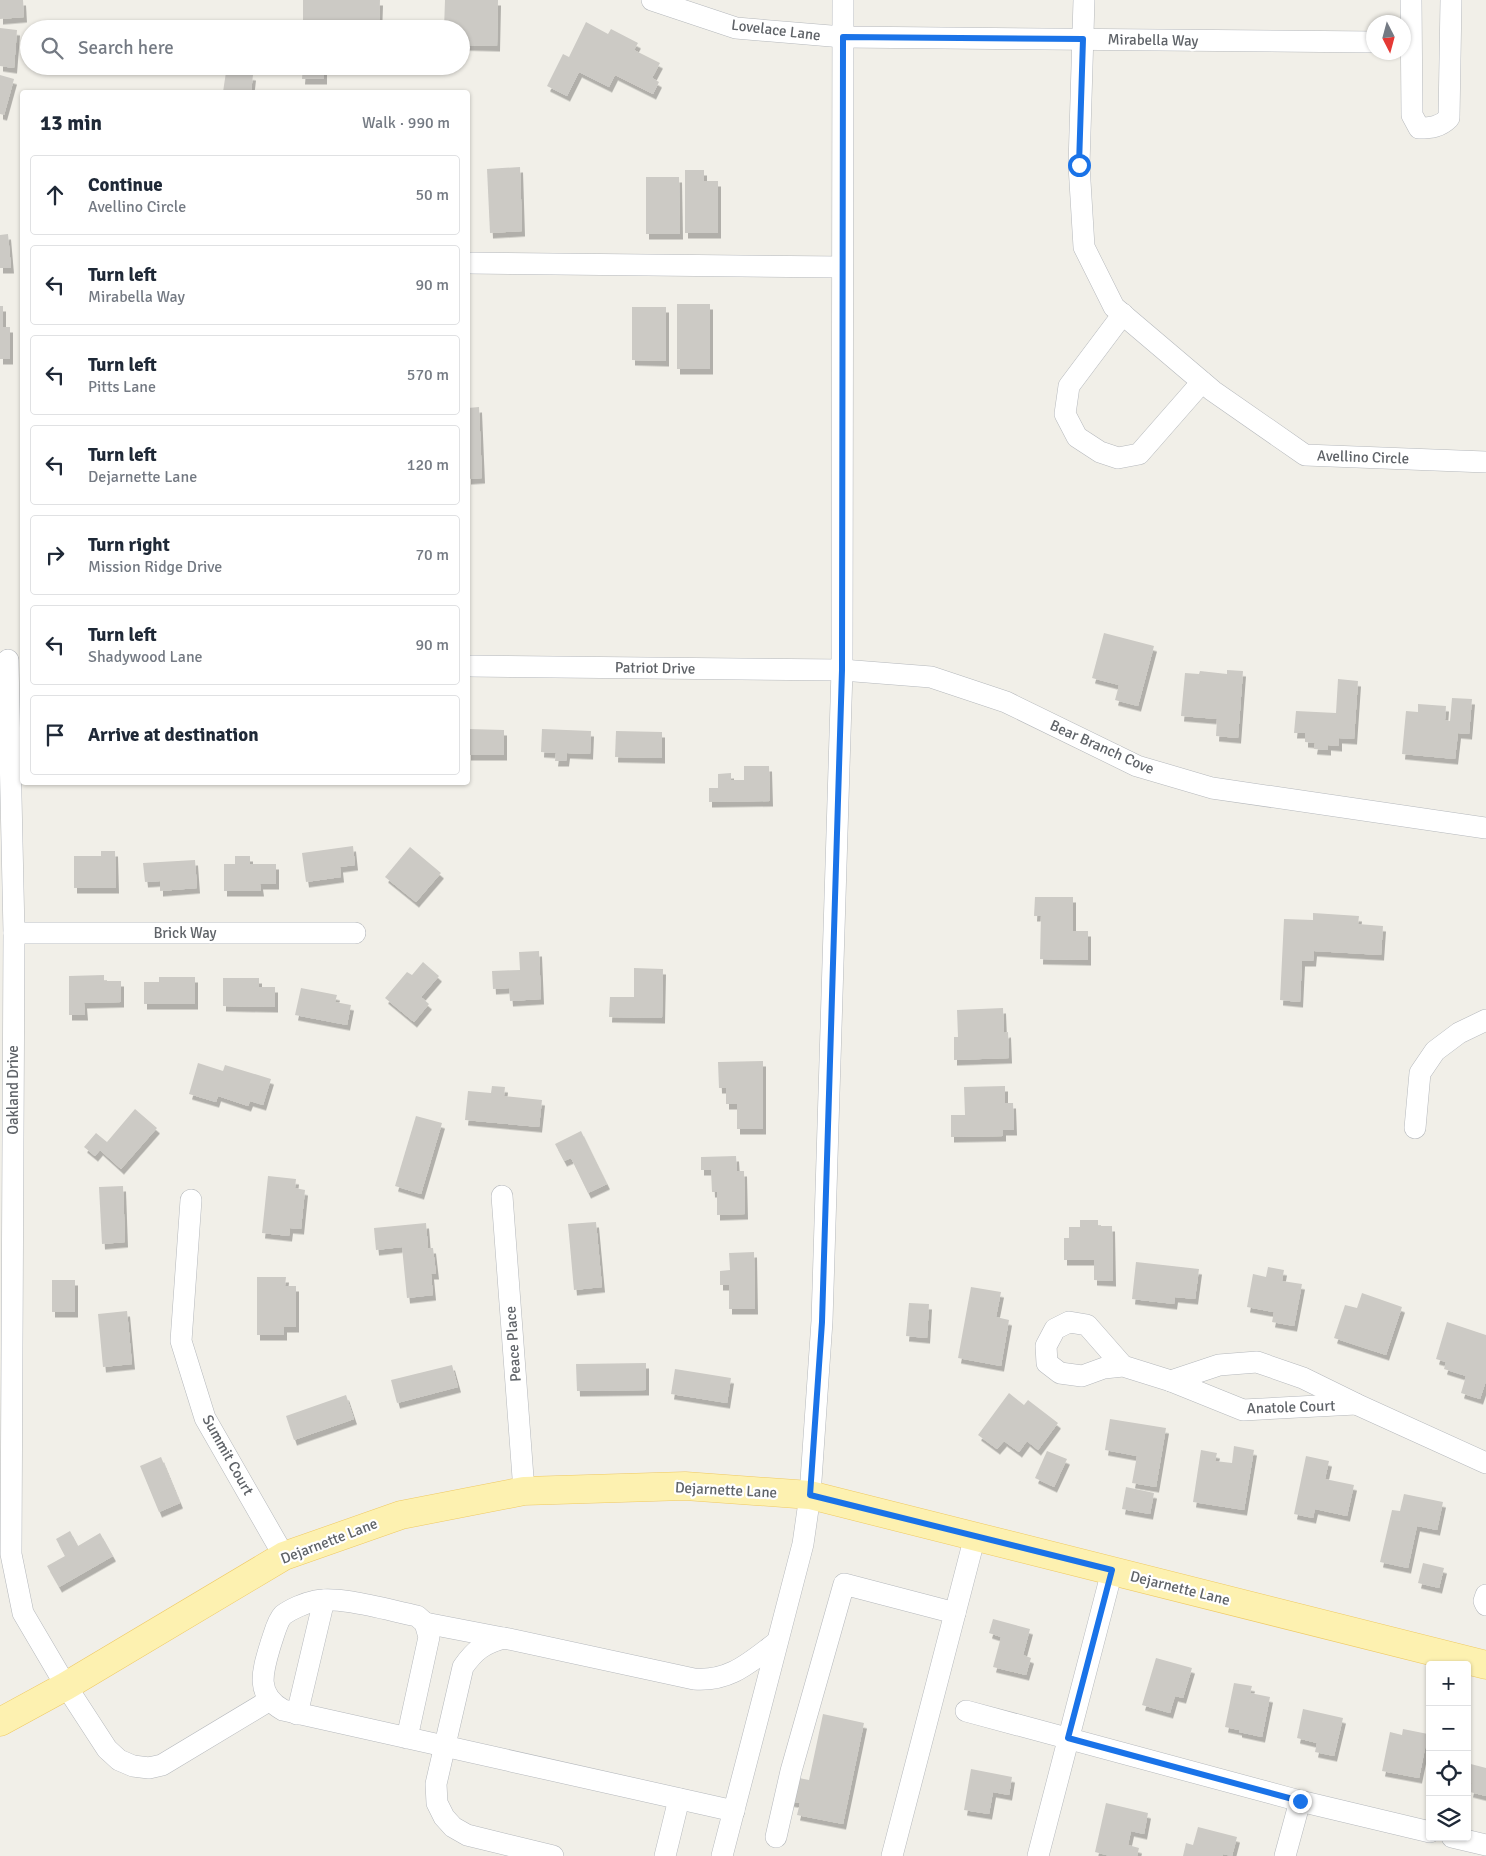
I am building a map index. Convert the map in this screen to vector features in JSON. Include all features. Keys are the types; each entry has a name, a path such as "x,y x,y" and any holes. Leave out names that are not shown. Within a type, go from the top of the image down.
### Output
{"main road":[{"name":"Dejarnette Lane","path":"0,1722 66,1686 284,1556 401,1514 524,1492 685,1486 810,1495 1486,1665"}],"street":[{"name":"Lovelace Lane","path":"652,0 736,28 843,37"},
{"path":"722,1856 803,1544 810,1495 822,1322 842,670 843,0"},
{"name":"Avellino Circle","path":"1084,0 1079,165 1084,247 1114,307 1202,382 1305,455 1486,462"},
{"path":"1410,15 1411,0"},
{"path":"1409,60 1412,115 1419,128 1431,128 1443,124 1449,118 1452,0"},
{"name":"Mirabella Way","path":"843,37 1366,42"},
{"path":"470,263 842,267"},
{"path":"1123,314 1069,386 1065,414 1078,437 1100,452 1118,458 1139,454 1202,382"},
{"name":"Oakland Drive","path":"10,660 14,932 7,1030 6,1426 11,1554 23,1614 66,1686 108,1749 119,1760 133,1766 149,1768 162,1765 270,1700"},
{"name":"Patriot Drive","path":"470,666 842,670"},
{"name":"Bear Branch Cove","path":"842,670 931,677 1006,702 1137,766 1212,788 1486,828"},
{"name":"Brick Way","path":"14,932 355,933"},
{"path":"1415,1128 1420,1073 1435,1051 1459,1033 1486,1020"},
{"name":"Peace Place","path":"502,1196 524,1492"},
{"name":"Summit Court","path":"191,1200 181,1341 206,1418 284,1556"},
{"name":"Anatole Court","path":"1171,1381 1219,1365 1257,1362 1303,1378 1356,1404 1486,1462"},
{"name":"Anatole Court","path":"1123,1366 1171,1381 1243,1410 1356,1404"},
{"path":"892,1856 975,1536"},
{"path":"1038,1856 1112,1570"},
{"path":"776,1837 791,1772 844,1584 955,1614"},
{"path":"1486,1595 1484,1601 1486,1605"},
{"path":"734,1811 297,1714 274,1705 270,1700 263,1685 263,1669 274,1633 282,1616 314,1601 332,1599 417,1616 425,1623 708,1680 723,1677 741,1669 777,1642"},
{"path":"297,1714 324,1600"},
{"path":"407,1738 429,1637 425,1623"},
{"path":"504,1638 488,1642 472,1653 463,1668 436,1784 437,1803 444,1817 453,1827 466,1835 553,1856"},
{"path":"966,1711 1300,1801 1426,1831"},
{"path":"665,1856 679,1799"},
{"path":"1285,1856 1300,1801"},
{"path":"1469,1841 1486,1845"}],"building":[{"path":"0,0 23,0 24,17 0,19"},
{"path":"303,0 380,0 379,20 303,20"},
{"path":"445,0 498,0 497,46 470,45 470,20 444,20"},
{"path":"586,22 608,34 611,29 638,43 634,50 660,63 652,78 659,82 653,94 615,75 609,87 579,72 567,96 547,86 563,54 569,57"},
{"path":"0,28 17,30 14,68 0,66"},
{"path":"0,75 14,79 4,115 0,114"},
{"path":"226,75 253,75 251,90 223,90"},
{"path":"302,75 324,75 324,79 302,79"},
{"path":"520,167 522,231 490,233 487,169"},
{"path":"685,170 704,170 704,181 718,181 718,233 685,233"},
{"path":"646,177 679,177 680,234 646,234"},
{"path":"8,234 11,268 0,268 0,235"},
{"path":"677,304 710,304 710,369 677,369"},
{"path":"0,306 3,306 3,327 10,327 10,359 0,359"},
{"path":"632,307 666,307 666,361 632,360"},
{"path":"479,407 482,478 470,479 470,408"},
{"path":"1104,633 1154,646 1138,706 1115,700 1119,685 1092,678"},
{"path":"1227,670 1243,671 1238,738 1216,736 1217,719 1181,716 1185,673 1199,674 1200,671 1227,674"},
{"path":"1338,679 1358,681 1354,739 1339,738 1339,746 1328,745 1328,750 1314,749 1315,743 1305,742 1305,733 1294,733 1296,711 1336,713"},
{"path":"1452,698 1472,699 1469,734 1458,733 1455,759 1402,754 1406,711 1418,712 1418,704 1446,706 1445,720 1450,721"},
{"path":"470,729 504,730 504,755 470,755"},
{"path":"542,729 591,731 590,754 567,753 566,761 555,761 556,753 541,752"},
{"path":"616,731 662,732 662,758 615,757"},
{"path":"744,766 769,766 770,801 709,802 709,788 718,788 718,774 731,773 731,780 744,780"},
{"path":"353,846 355,865 340,867 341,877 306,882 302,853"},
{"path":"410,847 441,873 416,902 385,877"},
{"path":"101,851 115,851 116,888 74,888 74,856 101,856"},
{"path":"235,856 250,856 250,864 276,864 276,884 260,884 261,891 224,891 224,864 235,864"},
{"path":"195,860 197,888 160,891 160,881 145,882 143,863"},
{"path":"1035,897 1073,897 1073,931 1088,931 1088,960 1040,959 1041,916 1034,916"},
{"path":"1313,913 1359,916 1358,924 1383,926 1381,955 1314,951 1313,961 1302,961 1300,1002 1280,1000 1284,919 1313,920"},
{"path":"539,951 541,999 510,1001 509,988 493,989 492,971 520,970 519,952"},
{"path":"423,962 439,976 421,997 429,1004 414,1022 385,998 407,972 412,975"},
{"path":"634,968 663,969 662,1018 609,1017 610,997 634,997"},
{"path":"104,975 104,981 121,981 121,1002 84,1003 85,1015 69,1015 69,976"},
{"path":"159,977 195,977 195,1004 144,1004 144,982 159,982"},
{"path":"223,978 259,978 259,987 275,987 275,1007 223,1006"},
{"path":"301,988 337,995 335,1002 351,1005 347,1025 295,1015"},
{"path":"1003,1008 1004,1033 1008,1032 1009,1058 954,1060 954,1037 958,1037 957,1010"},
{"path":"763,1061 763,1129 737,1129 737,1104 726,1104 726,1088 719,1088 718,1062"},
{"path":"198,1063 223,1071 225,1065 271,1079 263,1105 250,1101 248,1106 218,1096 216,1102 189,1094"},
{"path":"492,1086 505,1087 504,1096 542,1100 539,1127 465,1120 468,1091 491,1093"},
{"path":"1005,1086 1005,1103 1013,1103 1014,1130 1003,1130 1003,1136 951,1137 951,1115 965,1115 964,1087"},
{"path":"135,1109 157,1128 121,1169 100,1150 95,1156 84,1147 96,1133 107,1142"},
{"path":"416,1116 442,1123 421,1194 395,1186"},
{"path":"581,1131 607,1184 588,1193 571,1158 564,1161 555,1144"},
{"path":"736,1156 737,1171 744,1171 745,1214 717,1215 717,1192 712,1192 711,1170 701,1170 701,1157"},
{"path":"268,1176 296,1179 295,1188 305,1190 301,1229 290,1228 289,1236 262,1233"},
{"path":"123,1186 125,1242 102,1244 99,1187"},
{"path":"1080,1220 1098,1220 1098,1226 1112,1226 1113,1281 1094,1280 1094,1260 1064,1260 1064,1238 1069,1238 1069,1227 1080,1227"},
{"path":"596,1222 602,1287 574,1290 568,1224"},
{"path":"426,1223 428,1248 433,1248 436,1274 431,1274 433,1295 407,1298 402,1247 376,1250 374,1228"},
{"path":"754,1252 755,1309 729,1309 729,1285 720,1285 720,1271 730,1270 729,1253"},
{"path":"1136,1262 1199,1269 1195,1299 1175,1297 1174,1304 1132,1299"},
{"path":"1268,1267 1284,1270 1282,1281 1302,1284 1294,1326 1272,1322 1274,1312 1247,1307 1253,1274 1266,1277"},
{"path":"257,1277 286,1277 285,1286 296,1286 296,1327 284,1327 284,1335 257,1335"},
{"path":"52,1280 75,1280 75,1312 52,1312"},
{"path":"971,1287 1001,1292 996,1317 1009,1320 1001,1366 958,1358"},
{"path":"1362,1293 1402,1307 1386,1355 1334,1338 1345,1305 1357,1308"},
{"path":"909,1303 929,1304 927,1338 906,1336"},
{"path":"127,1311 132,1364 103,1367 98,1314"},
{"path":"1447,1322 1486,1335 1486,1381 1480,1399 1461,1393 1466,1376 1444,1369 1446,1362 1436,1359"},
{"path":"646,1363 646,1390 577,1391 576,1364"},
{"path":"452,1365 458,1387 397,1403 391,1380"},
{"path":"675,1369 731,1378 727,1403 671,1394"},
{"path":"1009,1393 1024,1405 1028,1400 1058,1423 1038,1450 1027,1441 1019,1452 1004,1441 997,1449 978,1435"},
{"path":"346,1395 354,1419 294,1440 286,1416"},
{"path":"1110,1419 1166,1428 1156,1487 1132,1483 1137,1456 1105,1450"},
{"path":"1234,1446 1254,1450 1244,1510 1193,1502 1201,1450 1217,1453 1215,1461 1232,1463"},
{"path":"1047,1451 1067,1459 1054,1487 1035,1478"},
{"path":"1306,1456 1329,1461 1325,1479 1354,1485 1347,1516 1315,1509 1313,1518 1294,1514"},
{"path":"161,1457 180,1503 159,1512 140,1466"},
{"path":"1126,1487 1154,1493 1150,1514 1122,1509"},
{"path":"1404,1494 1443,1502 1437,1530 1417,1526 1408,1568 1380,1562 1392,1510 1400,1511"},
{"path":"70,1531 78,1546 100,1533 113,1556 59,1587 47,1566 65,1556 56,1539"},
{"path":"1423,1563 1444,1568 1439,1588 1418,1583"},
{"path":"993,1619 1030,1629 1023,1655 1031,1658 1026,1675 993,1667 1001,1637 989,1633"},
{"path":"1156,1658 1192,1668 1183,1698 1175,1696 1170,1713 1142,1705"},
{"path":"1234,1683 1252,1686 1250,1693 1270,1697 1262,1737 1225,1727"},
{"path":"1303,1709 1343,1718 1334,1756 1315,1752 1317,1743 1297,1738"},
{"path":"823,1714 864,1723 843,1824 797,1815 800,1803 789,1801 794,1777 809,1780"},
{"path":"1403,1729 1426,1734 1426,1744 1419,1778 1382,1771 1390,1732 1402,1735"},
{"path":"1471,1764 1486,1768 1486,1796 1471,1792"},
{"path":"971,1769 1012,1777 1009,1795 993,1792 989,1814 964,1810"},
{"path":"1106,1803 1148,1813 1144,1834 1131,1831 1128,1845 1139,1848 1137,1856 1110,1856 1095,1852"},
{"path":"1198,1827 1237,1837 1232,1856 1223,1854 1223,1856 1183,1856 1186,1843 1193,1845"}],"route":[{"path":"1079,165 1083,39 843,37 842,670 822,1322 810,1495 1112,1570 1068,1738 1300,1801"}]}
